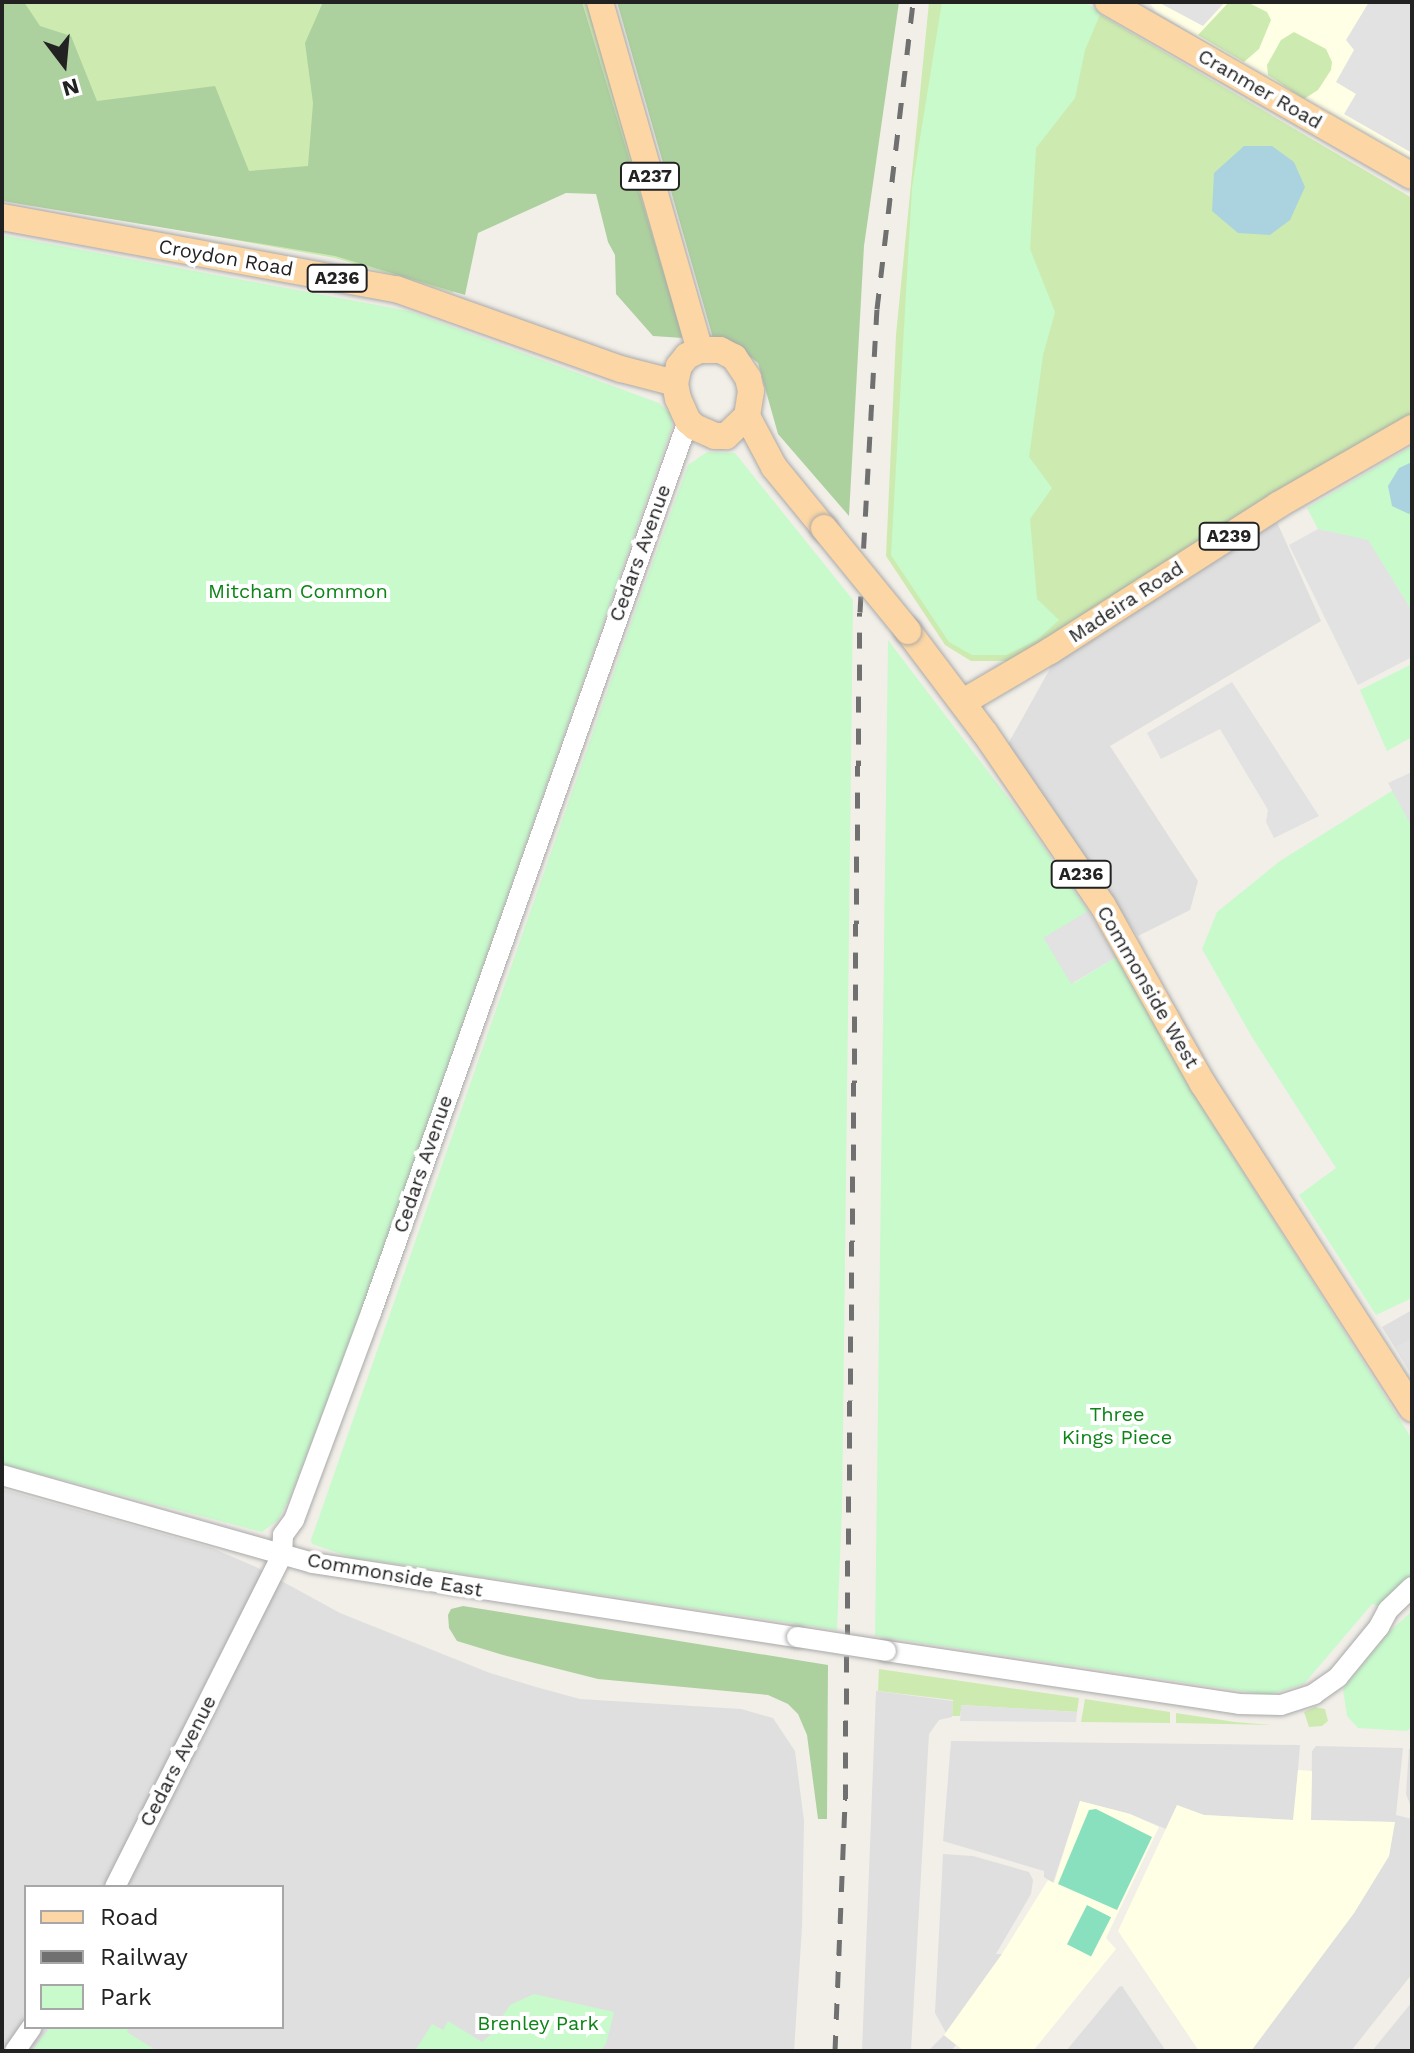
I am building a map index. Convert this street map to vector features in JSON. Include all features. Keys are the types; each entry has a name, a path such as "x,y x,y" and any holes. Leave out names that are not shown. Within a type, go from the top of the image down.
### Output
{"main road":[{"name":"A237","path":"600,2 700,350"},
{"name":"Cranmer Road","path":"1108,2 1412,176"},
{"name":"Croydon Road","path":"2,217 396,289 621,369 675,383"},
{"path":"700,350 720,350 742,365 751,391 740,424 715,436 688,421 675,383 679,366 687,356 700,350"},
{"name":"Commonside West","path":"740,424 963,702 1103,906 1203,1084 1412,1408"},
{"name":"Madeira Road","path":"963,702 1278,505 1412,428"}],"street":[{"name":"Cedars Avenue","path":"116,1885 282,1555 283,1535 294,1520 371,1313 688,421"},
{"name":"Commonside East","path":"2,1475 282,1555 375,1574 1239,1704 1281,1705 1314,1694 1338,1677 1379,1627 1388,1610 1412,1587"},
{"path":"1379,1627 1412,1605"},
{"path":"15,2051 31,2029"}],"shaded area":[{"path":"1149,2 1412,2 1412,161 1156,12"},
{"path":"1158,2 1225,2 1203,26"},
{"path":"1369,2 1412,2 1412,153 1344,114 1356,94 1336,82 1354,50 1346,40"},
{"path":"1277,522 1321,621 1110,746 1198,881 1190,910 1138,936 1008,744 1052,665"},
{"path":"1318,529 1368,540 1412,611 1412,657 1358,685 1289,545"},
{"path":"1232,682 1319,816 1274,838 1266,822 1268,810 1220,729 1161,759 1147,733"},
{"path":"1412,772 1412,827 1388,783"},
{"path":"1088,911 1116,957 1071,984 1043,938"},
{"path":"1412,1310 1412,1375 1382,1327"},
{"path":"1412,1338 1412,1376 1395,1347"},
{"path":"2,1489 212,1548 256,1567 340,1613 490,1673 536,1687 580,1699 741,1709 773,1718 795,1751 804,1821 802,1927 794,2051 2,2051"},
{"path":"876,1691 953,1701 952,1717 939,1720 929,1734 911,2051 862,2051"},
{"path":"961,1705 1077,1712 1076,1722 960,1721"},
{"path":"951,1741 1300,1745 1294,1820 1204,1815 1177,1806 1166,1829 1130,1814 1080,1801 1053,1883 1044,1877 1044,1871 943,1841"},
{"path":"1316,1746 1403,1748 1396,1815 1412,1819 1412,1974 1351,2051 1251,2051 1354,1913 1389,1856 1394,1822 1311,1820 1312,1751"},
{"path":"1409,1749 1412,1749 1412,1810 1406,1794"},
{"path":"1298,1770 1312,1771 1311,1820 1395,1822 1389,1856 1354,1913 1251,2051 1199,2051 1118,1931 1177,1805 1204,1815 1293,1820"},
{"path":"1080,1801 1130,1814 1159,1827 1106,1938 1116,1949 1033,2051 964,2051 944,2035 1002,1954 1048,1880 1054,1883"},
{"path":"943,1854 973,1856 1029,1872 1033,1880 1031,1894 996,1954 1002,1954 946,2033 935,2013"},
{"path":"1122,1986 1166,2051 1066,2051 1119,1987"},
{"path":"1412,2002 1412,2051 1372,2051"},
{"path":"944,2035 956,2045 951,2051 928,2051"}],"green space":[{"path":"2,2 590,2 683,328 658,329 599,189 567,184 478,225 453,293 335,258 2,198"},
{"path":"2,2 24,2 40,26 71,36 97,101 215,86 249,171 308,166 313,103 305,43 323,2 582,2 683,338 653,336 616,294 615,255 608,242 596,194 566,193 478,233 465,295 335,256 2,201"},
{"path":"617,2 899,2 864,246 849,516 778,434 758,363 736,346 713,338"},
{"path":"929,2 1079,2 1412,198 1412,415 1317,468 1010,661 971,661 945,645 886,556 896,335"},
{"path":"942,2 1084,2 1101,12 1085,50 1075,98 1036,148 1030,249 1055,312 1043,355 1029,457 1052,488 1030,519 1037,599 1059,620 1037,640 1006,655 972,655 949,642 891,555 912,188"},
{"path":"1229,2 1247,2 1267,12 1271,20 1259,49 1244,62 1198,35"},
{"path":"1294,32 1326,49 1332,62 1331,70 1318,90 1304,99 1268,75 1267,65 1281,40"},
{"name":"Mitcham Common","path":"2,235 409,311 659,403 671,414 672,427 359,1319 291,1495 278,1520 262,1532 2,1464"},
{"path":"1412,446 1412,611 1368,541 1318,529 1307,508"},
{"path":"707,452 735,453 853,600 842,1510 837,1630 350,1557 312,1544 311,1540 688,465"},
{"name":"Three Kings Piece","path":"888,640 1028,824 1088,911 1044,939 1074,983 1116,957 1205,1112 1412,1439 1412,1575 1380,1606 1372,1604 1304,1684 1268,1695 875,1636"},
{"path":"1412,664 1412,737 1387,751 1360,690"},
{"path":"1395,789 1412,815 1412,1298 1376,1315 1299,1195 1336,1168 1252,1037 1202,949 1217,912 1280,861"},
{"path":"463,1606 828,1665 827,1819 818,1819 807,1735 798,1714 788,1704 768,1695 598,1679 503,1655 457,1641 449,1628 448,1615 451,1609"},
{"path":"1412,1611 1412,1727 1407,1731 1358,1728 1347,1716 1343,1689 1389,1632"},
{"path":"879,1669 1079,1698 1077,1712 962,1705 960,1716 952,1716 953,1700 878,1691"},
{"path":"1085,1699 1170,1712 1170,1723 1081,1722"},
{"path":"1315,1707 1325,1709 1328,1721 1322,1726 1309,1727 1304,1712"},
{"path":"1176,1713 1235,1722 1272,1725 1176,1723"},
{"path":"1096,1809 1152,1837 1117,1910 1058,1884 1089,1810"},
{"path":"1087,1905 1111,1917 1091,1956 1067,1944"},
{"name":"Brenley Park","path":"534,1994 614,2012 606,2044 600,2051 415,2051 432,2024 443,2030 448,2021 482,2042 510,2005"},
{"path":"48,2029 128,2029 127,2032 157,2051 32,2051"}],"water":[{"path":"1244,146 1272,146 1294,162 1305,187 1290,220 1270,235 1238,233 1212,211 1214,173"},
{"path":"1412,462 1412,512 1409,514 1392,506 1388,486 1399,468"}],"railway":[{"path":"835,2051 845,1800 860,612 877,309 913,2"}]}
